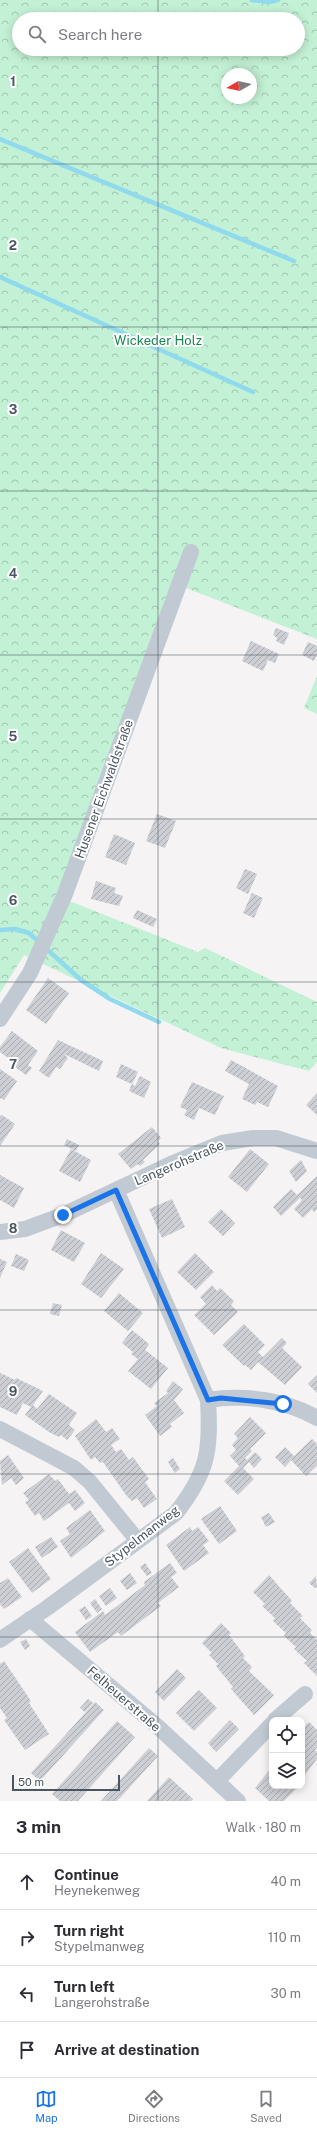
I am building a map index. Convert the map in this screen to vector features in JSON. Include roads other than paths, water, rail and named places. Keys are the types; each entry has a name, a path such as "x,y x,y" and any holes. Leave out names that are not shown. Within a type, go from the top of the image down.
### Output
{"street":[{"name":"Husener Eichwaldstraße","path":"0,1019 30,974 47,934 93,820 191,552"},
{"name":"Langerohstraße","path":"0,1232 25,1229 63,1215 171,1164 222,1143 253,1138 276,1138 317,1151"},
{"name":"Stypelmanweg","path":"0,1640 176,1513 190,1495 201,1475 207,1456 210,1434 208,1400 116,1190"},
{"path":"208,1400 221,1398 283,1404 317,1418"},
{"path":"0,1429 74,1468 90,1482 138,1541"},
{"name":"Felheuerstraße","path":"30,1619 217,1781 238,1801"},
{"path":"278,1717 305,1694"},
{"path":"217,1781 269,1727"}],"waterway":[{"path":"252,0 269,2 278,0"},
{"path":"0,139 294,261"},
{"path":"0,277 253,392"},
{"path":"0,930 15,929 29,933 81,980 110,999 159,1022"}],"park label":[{"name":"Wickeder Holz","path":"158,340"}]}
